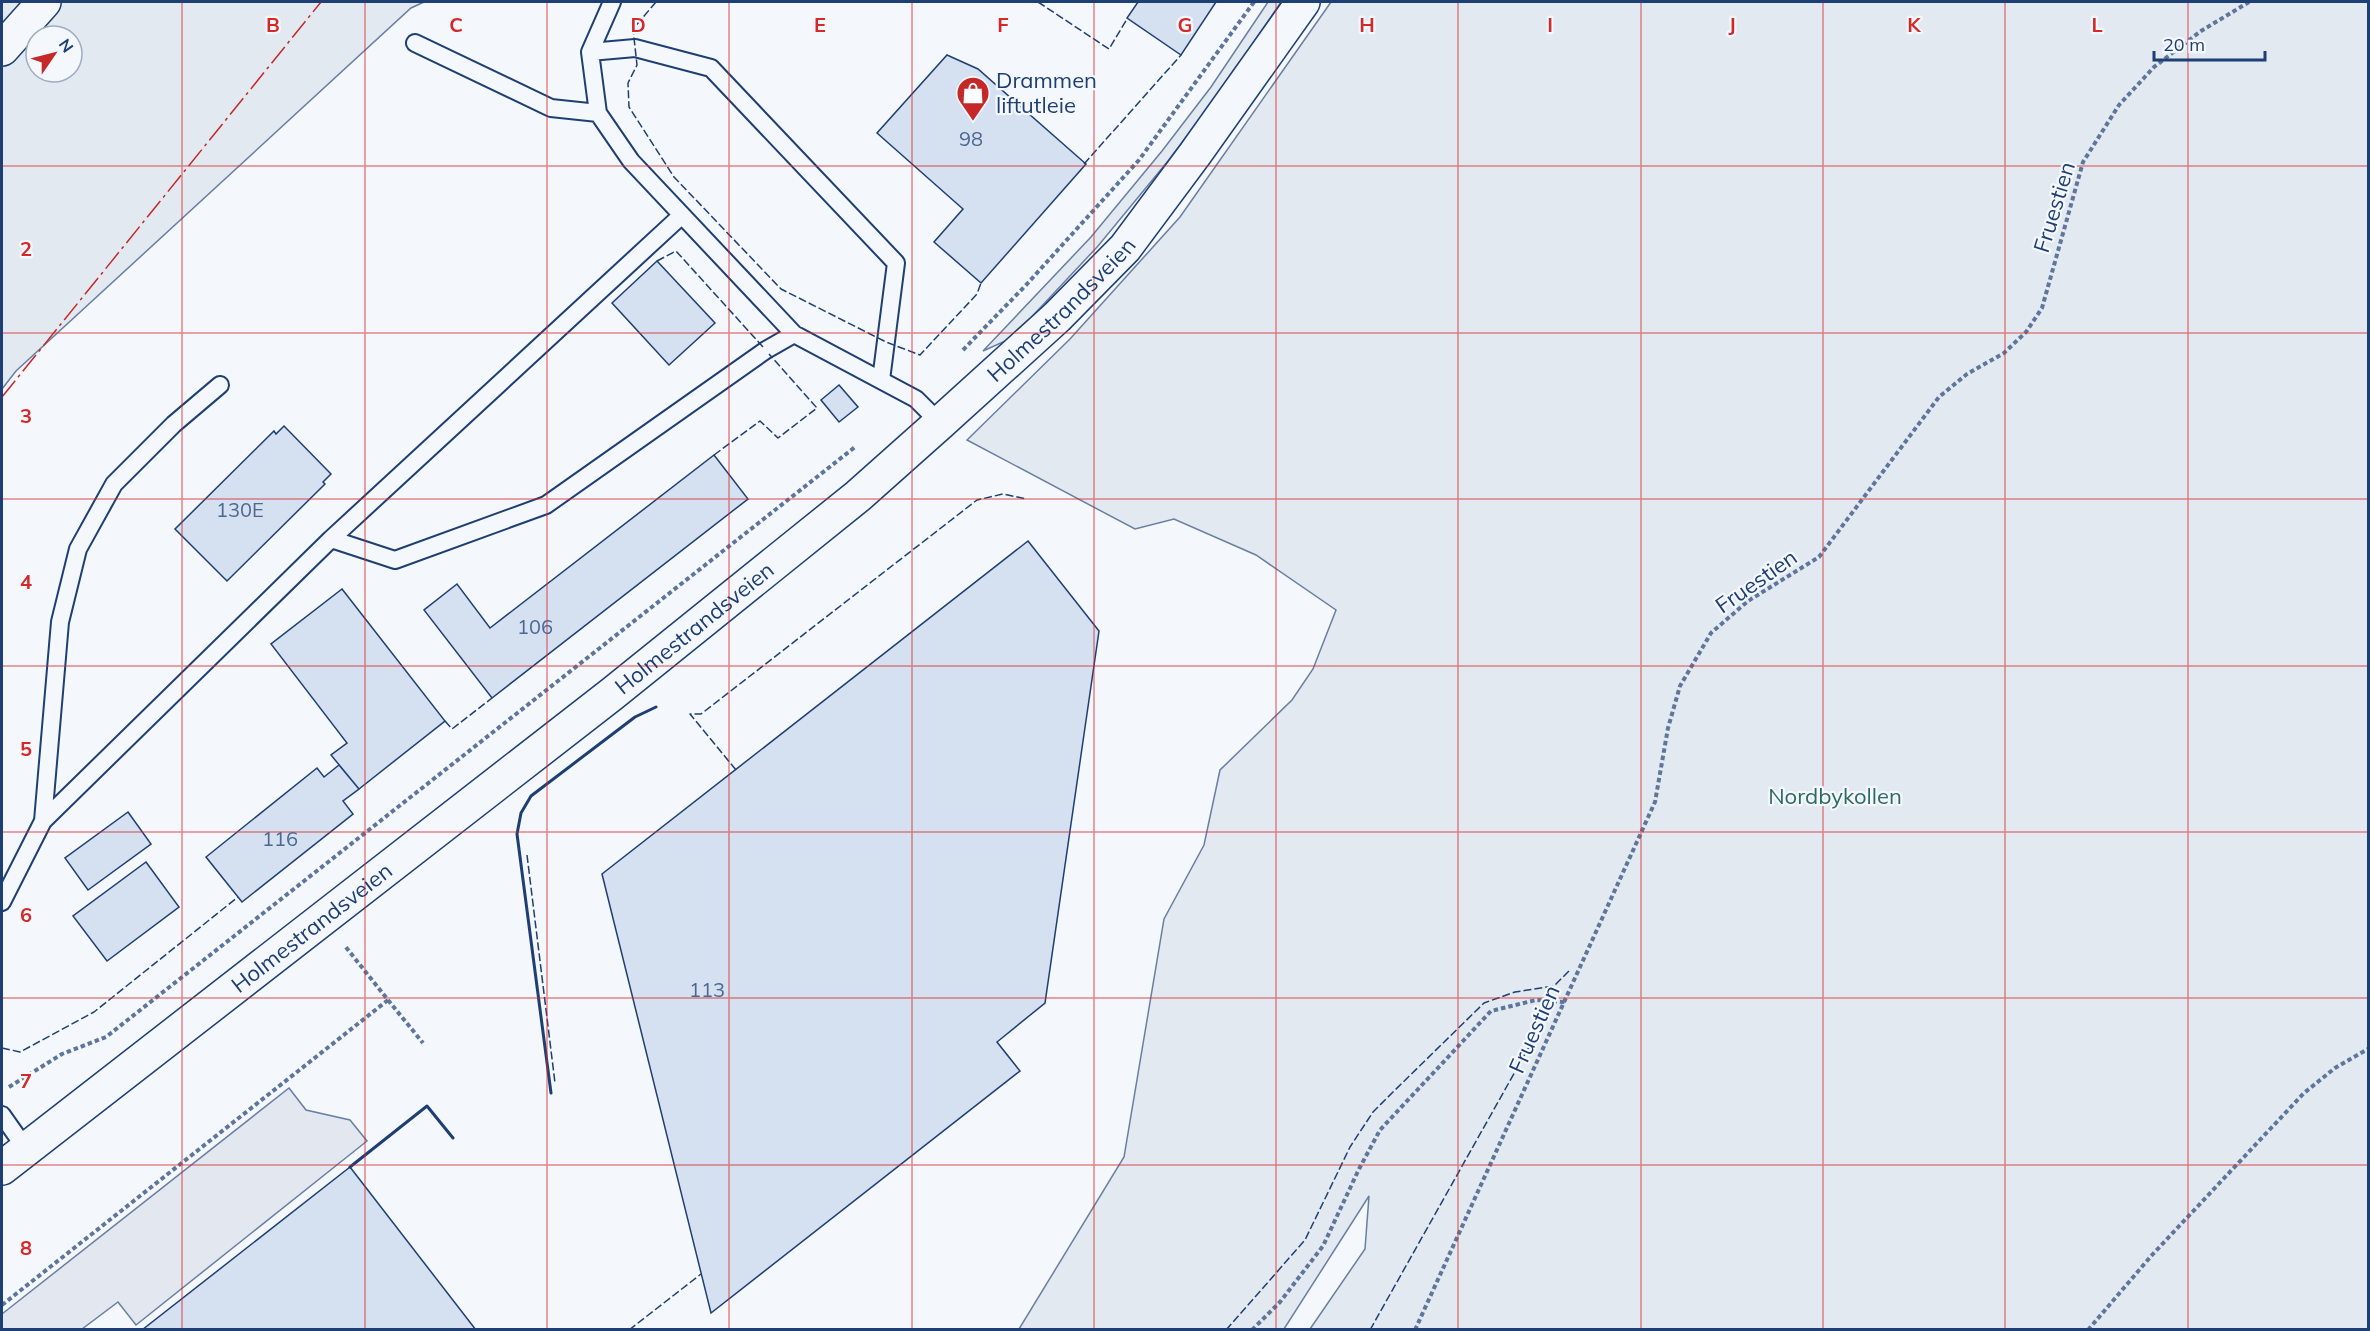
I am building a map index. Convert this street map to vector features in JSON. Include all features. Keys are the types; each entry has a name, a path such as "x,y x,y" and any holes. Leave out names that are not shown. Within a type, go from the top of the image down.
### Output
{"main road":[{"path":"2,49 44,2"},
{"name":"Holmestrandsveien","path":"14,1159 612,694 858,496 940,423 1057,317 1125,248 1303,2"}],"lane":[{"path":"612,2 590,52 598,113 631,161 794,334 916,399 940,423"},
{"path":"415,44 551,108 598,113"},
{"path":"590,52 635,48 711,68 896,263 881,380"},
{"path":"2,902 43,821 331,539 682,215"},
{"path":"331,539 394,560 546,505 766,350 794,334"},
{"path":"43,821 60,622 78,549 114,484 174,424 220,385"},
{"path":"2,1114 14,1159"}],"path":[{"path":"956,358 1027,284 1139,160 1254,2"},
{"name":"Fruestien","path":"1415,1329 1655,802 1668,728 1680,686 1711,633 1748,601 1819,557 1939,397 1967,374 2004,353 2026,332 2042,308 2083,162 2119,105 2154,67 2201,31 2249,2"},
{"path":"2,1092 62,1054 106,1036 860,443"},
{"path":"323,918 423,1043"},
{"path":"2,1305 388,1000"},
{"path":"1252,1329 1280,1302 1323,1246 1380,1130 1491,1011 1536,1000 1565,1002"},
{"path":"2088,1329 2152,1255 2304,1093 2335,1068 2368,1049"}],"green space":[{"path":"2,2 424,2 411,8 16,371 2,389"},
{"path":"1268,2 1281,2 1220,92 1168,161 1098,246 1012,338 983,351 1091,237 1162,151 1211,87"},
{"name":"Nordbykollen","path":"1331,2 2368,2 2368,1329 1310,1329 1365,1249 1369,1196 1284,1329 1019,1329 1124,1157 1164,919 1204,845 1220,770 1292,700 1313,669 1336,610 1256,555 1174,519 1135,529 967,440 1070,339 1180,217"}],"shaded area":[{"path":"289,1088 306,1110 350,1120 367,1141 136,1325 118,1302 82,1329 2,1329 2,1314"}],"building":[{"path":"1138,2 1216,2 1181,55 1127,18"},
{"path":"947,55 978,69 1086,164 981,283 934,242 963,209 877,133"},
{"path":"657,261 715,323 669,365 612,303"},
{"path":"839,385 858,407 839,422 821,400"},
{"path":"284,426 331,474 323,482 325,484 227,581 175,529 274,431 276,434"},
{"path":"714,455 748,499 492,698 424,610 457,584 490,628"},
{"path":"1028,541 1099,631 1045,1003 997,1042 1020,1071 711,1313 602,874"},
{"path":"342,589 445,721 359,789 331,755 347,743 271,644"},
{"path":"339,765 359,789 343,801 353,814 242,902 206,857 317,768 324,777"},
{"path":"128,812 151,844 88,890 65,858"},
{"path":"146,862 179,907 107,961 73,916"},
{"path":"350,1167 476,1330 142,1330"}],"fence":[{"path":"656,2 633,29 637,65 628,83 629,107 674,177 781,289 886,342 920,355 977,294 981,283"},
{"path":"1038,2 1109,49 1127,19"},
{"path":"1084,164 1181,55"},
{"path":"657,261 676,251 763,347"},
{"path":"714,455 760,421 778,438 817,408 769,354"},
{"path":"736,770 690,714 701,714 977,500 1003,494 1027,499"},
{"path":"445,721 452,729 492,698"},
{"path":"527,855 555,1083"},
{"path":"2,1048 20,1052 94,1012 238,897"},
{"path":"1226,1330 1305,1240 1350,1147 1373,1112 1484,1003 1515,992 1554,986 1569,971"},
{"path":"1370,1330 1534,1038"},
{"path":"629,1330 701,1274"}],"wall":[{"path":"551,1093 517,834 521,813 531,796 635,717 656,707"},
{"path":"350,1167 427,1106 453,1138"}],"power":[{"path":"2,397 321,2"}],"place":[{"name":"Drammen liftutleie","path":"973,122"}]}
